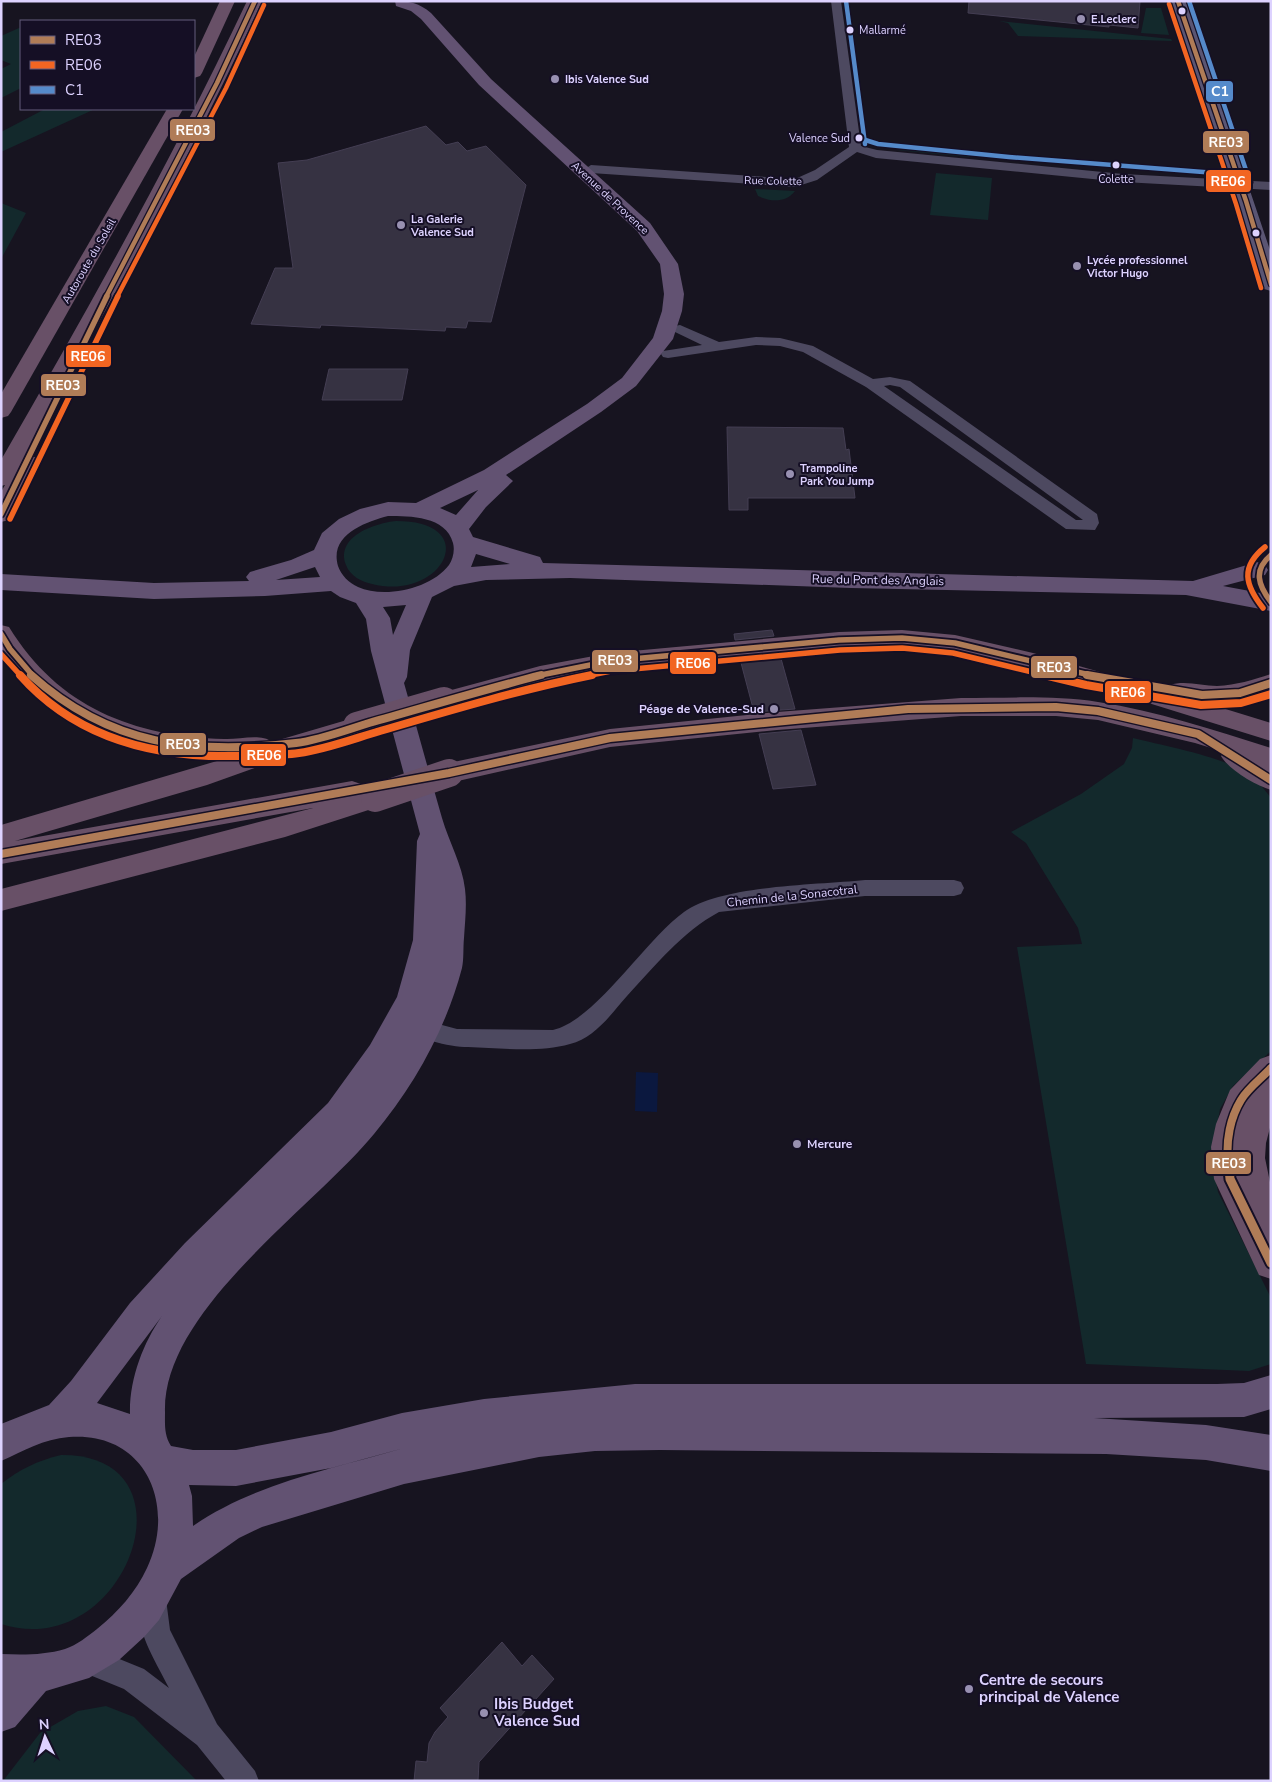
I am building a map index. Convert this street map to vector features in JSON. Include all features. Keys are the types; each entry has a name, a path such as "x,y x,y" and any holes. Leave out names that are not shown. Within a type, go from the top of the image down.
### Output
{"highway":[{"path":"195,71 228,1"},
{"path":"1,479 117,274 217,83 255,1"},
{"name":"Autoroute du Soleil","path":"1,412 173,110"},
{"path":"1,515 117,274"},
{"path":"1,633 12,651 40,684 70,707 110,728 156,742 197,748 258,747 298,743"},
{"path":"1,836 198,778 298,743 357,726 540,675 610,661 839,640 902,638 955,643 1088,675 1202,695 1240,694 1271,683"},
{"path":"1088,675 1271,732"},
{"path":"1,854 373,792 456,771 610,738 917,709 1056,707 1098,711 1198,734 1271,758"},
{"path":"1198,734 1271,780"},
{"path":"1,900 285,827 373,792"},
{"path":"1271,1068 1241,1099 1231,1124 1227,1147 1230,1179 1271,1264"},
{"path":"1271,1101 1257,1121 1251,1137 1249,1157 1252,1182 1265,1218 1271,1226"}],"main road":[{"name":"Avenue de Provence","path":"430,1 436,14 480,65 591,169 653,222 664,235 680,262 686,294 680,329 668,354 652,375 489,492 470,511 461,536"},
{"path":"1178,1 1241,185 1271,285"},
{"name":"Avenue de Provence","path":"402,2 416,8 426,16 485,82 644,227 669,264 674,294 672,311 663,339 629,382 594,408 492,475 420,510"},
{"path":"388,509 420,510 435,514 461,536 462,562 449,579 422,594 403,598 382,599 363,596 348,591 337,583 326,569 325,554 329,542 338,531 352,521 369,513 388,509"},
{"name":"Rue du Pont des Anglais","path":"461,536 492,552 570,570"},
{"path":"202,590 262,577 325,554"},
{"path":"1264,563 1257,582 1262,593 1271,602"},
{"name":"Rue du Pont des Anglais","path":"1186,587 1222,581 1264,563"},
{"name":"Rue du Pont des Anglais","path":"449,579 486,572 570,570 841,579 1186,587 1271,602"},
{"path":"1,582 154,591 337,583"},
{"path":"394,686 398,650 422,594"},
{"path":"160,1582 175,1538 176,1511 172,1485 155,1453 147,1402 151,1378 166,1339 210,1277 362,1126 406,1066 416,1022 448,966 452,909 449,880 431,827 383,651 378,618 363,596"},
{"path":"60,1419 83,1393 142,1314 190,1261 339,1112 381,1054 416,1022"},
{"path":"1,1443 24,1429 60,1419 93,1418 123,1427 155,1453 192,1468 236,1468 331,1450 402,1431 475,1418 562,1407 635,1401 1217,1402 1244,1400 1271,1392"},
{"path":"1,1713 18,1674 60,1669 85,1659 111,1643 133,1622 160,1582 226,1525 257,1510 404,1466 530,1441 595,1433 1068,1435 1189,1442 1244,1447 1271,1453"}],"street":[{"path":"836,1 853,142 856,148 876,154 1008,168 1271,186"},
{"name":"Rue Colette","path":"591,169 795,183 815,178 841,156 856,148"},
{"path":"612,186 620,179 648,174"},
{"path":"680,329 693,337 717,346"},
{"path":"668,354 756,340 793,344 823,356 871,384 1072,525 1089,526 1091,523 1091,518 905,384 890,381 871,384"},
{"name":"Chemin de la Sonacotral","path":"416,1022 438,1033 457,1038 533,1040 553,1039 571,1035 588,1024 664,942 691,918 715,905 752,899 865,888 954,888"},
{"path":"160,1582 156,1632 207,1735"},
{"path":"85,1659 134,1678 207,1735 245,1781"}],"green space":[{"path":"1146,8 1161,8 1169,35 1141,33"},
{"path":"999,21 1171,39 1172,41 1018,36 1008,23"},
{"path":"20,28 20,88 1,98 1,69 11,64 1,60 1,36"},
{"path":"43,110 93,110 1,152 1,132"},
{"path":"896,150 974,152 969,157"},
{"path":"936,173 992,178 988,220 930,215"},
{"path":"755,189 795,191 787,198 773,200 758,196"},
{"path":"1,203 26,213 1,259"},
{"path":"396,521 423,524 439,533 446,546 444,559 434,572 418,582 397,586 372,584 357,578 346,565 344,555 346,546 359,533 368,528"},
{"path":"1133,738 1192,752 1236,767 1254,778 1271,798 1271,1051 1233,1086 1220,1109 1214,1143 1214,1171 1218,1192 1271,1298 1271,1364 1249,1371 1086,1364 1017,947 1082,944 1078,928 1026,843 1011,832 1081,794 1124,764 1132,748"},
{"path":"61,1455 104,1464 129,1487 137,1519 130,1554 112,1588 83,1614 45,1628 1,1624 1,1484 29,1466"},
{"path":"106,1706 134,1717 197,1781 3,1781 40,1733 78,1711"}],"water":[{"path":"636,1072 658,1073 657,1112 635,1111"}],"building":[{"name":"E.Leclerc","path":"969,1 1140,1 1138,28 1109,25 1109,27 968,13"},
{"name":"La Galerie Valence Sud","path":"426,126 446,145 458,142 467,151 486,146 526,185 491,322 468,321 466,328 446,327 445,331 321,325 320,328 251,324 275,268 293,268 278,163 307,160"},
{"path":"329,369 408,369 402,400 322,400"},
{"name":"Trampoline Park You Jump","path":"727,427 843,428 846,450 849,449 855,498 748,498 748,510 729,510"},
{"path":"772,630 774,636 735,640 734,634"},
{"path":"780,655 795,709 754,712 740,659"},
{"path":"801,730 816,785 773,789 759,734"},
{"name":"Ibis Budget Valence Sud","path":"502,1642 522,1666 532,1655 554,1679 479,1762 478,1781 414,1781 416,1761 427,1762 429,1743 435,1732 448,1717 440,1708"}],"transit line":[{"name":"RE03","path":"1,514 117,274 217,83 255,1"},
{"name":"C1","path":"846,1 865,144"},
{"name":"RE03","path":"1178,1 1246,201 1271,284"},
{"name":"C1","path":"1189,1 1250,182"},
{"name":"RE06","path":"1169,4 1236,204 1261,288"},
{"name":"RE06","path":"10,519 126,278 226,88 264,5"},
{"name":"C1","path":"859,138 878,144 1009,157 1242,175"},
{"name":"RE06","path":"1263,608 1252,592 1249,584 1248,569 1251,561 1265,547"},
{"name":"RE03","path":"1271,555 1261,566 1258,578 1262,590 1271,602"},
{"name":"RE03","path":"1,634 28,672 49,691 77,711 106,726 136,737 199,747 298,743 540,675 610,661 839,640 902,638 955,643 1088,675 1202,695 1240,693 1271,683"},
{"name":"RE06","path":"1,654 35,692 73,720 102,735 133,746 165,753 199,757 300,753 542,685 611,671 840,650 902,648 953,653 1086,685 1201,705 1241,703 1271,694"},
{"name":"RE03","path":"1,854 449,773 610,738 908,709 1056,707 1098,711 1198,734 1271,780"},
{"name":"RE03","path":"1271,1068 1241,1099 1231,1124 1227,1147 1230,1179 1271,1263"}],"place":[{"name":"E.Leclerc","path":"1081,19"},
{"name":"Mallarmé","path":"850,30"},
{"name":"Ibis Valence Sud","path":"555,79"},
{"name":"Valence Sud","path":"859,138"},
{"name":"Colette","path":"1116,165"},
{"name":"La Galerie Valence Sud","path":"401,225"},
{"name":"Lycée professionnel Victor Hugo","path":"1077,266"},
{"name":"Trampoline Park You Jump","path":"790,474"},
{"name":"Péage de Valence-Sud","path":"774,709"},
{"name":"Mercure","path":"797,1144"},
{"name":"Centre de secours principal de Valence","path":"969,1689"},
{"name":"Ibis Budget Valence Sud","path":"484,1713"}]}
